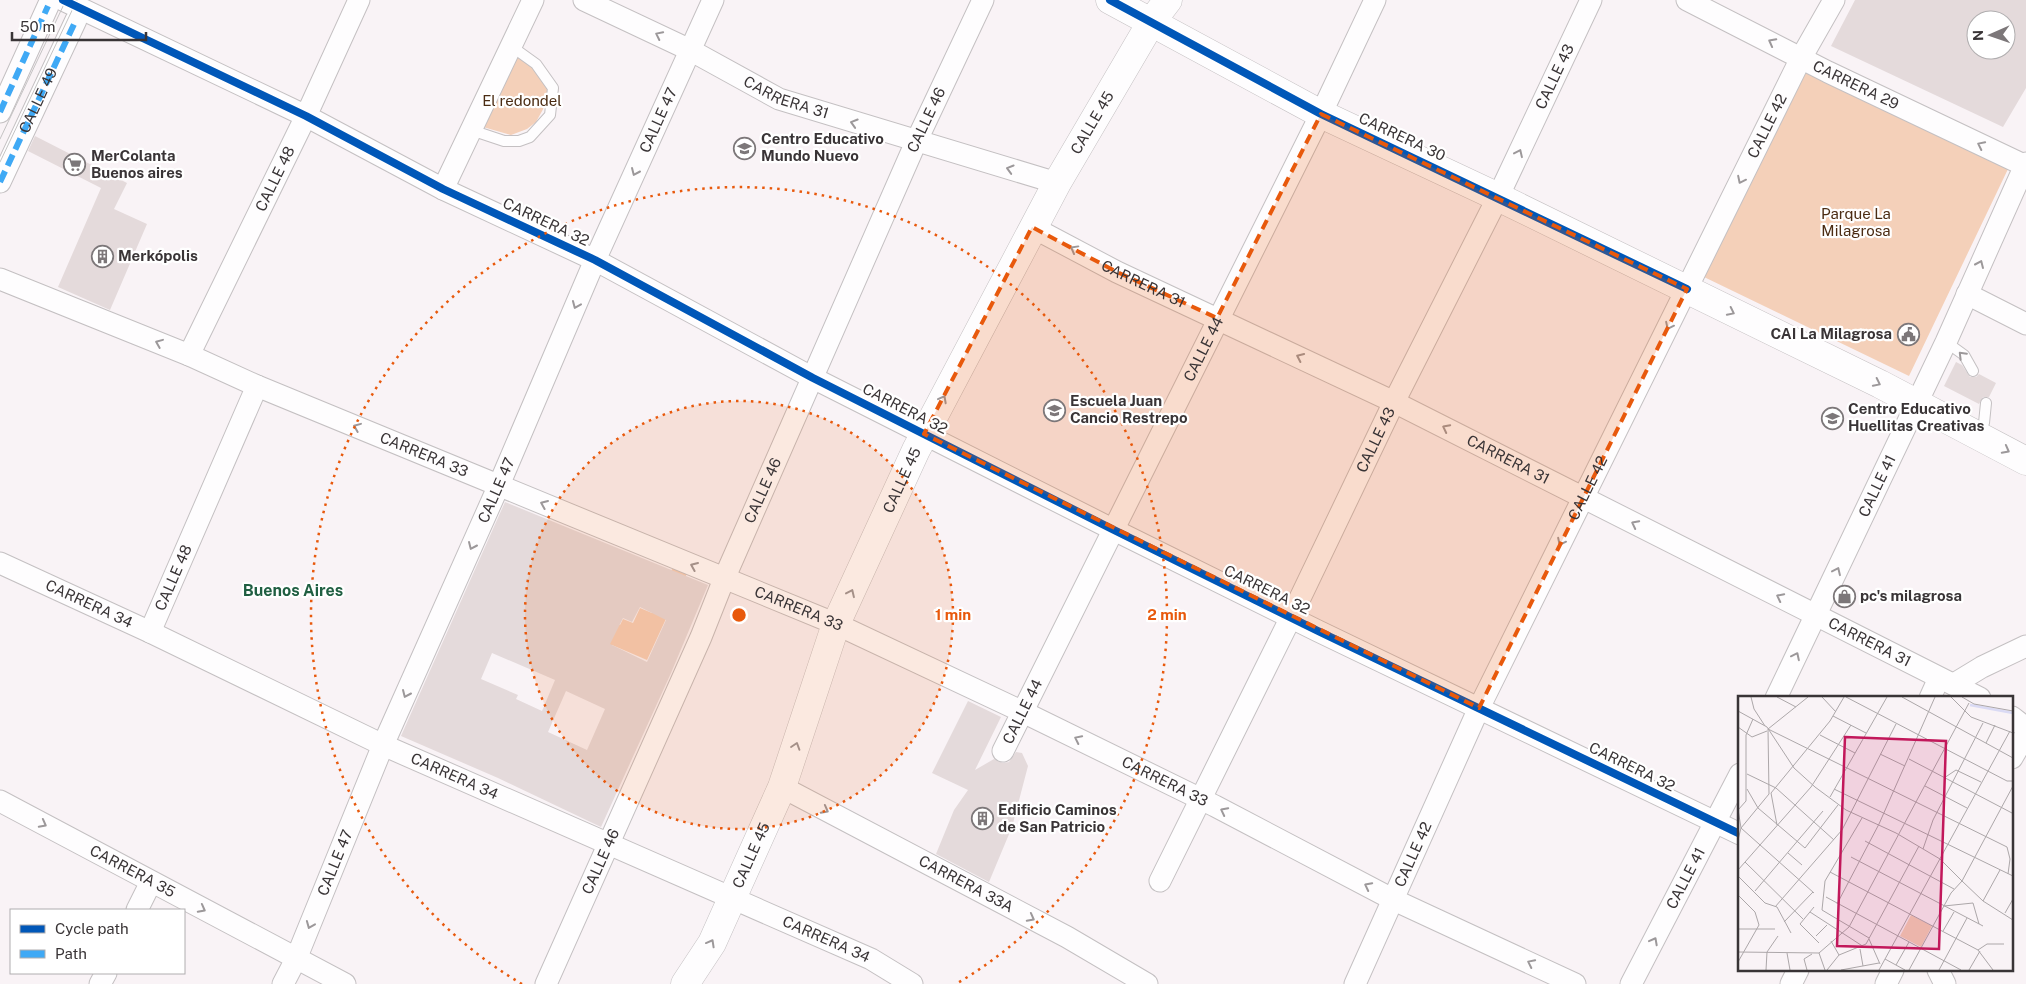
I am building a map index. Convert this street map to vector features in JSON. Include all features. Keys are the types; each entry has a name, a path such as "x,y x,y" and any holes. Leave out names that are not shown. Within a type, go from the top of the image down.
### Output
{"main road":[{"name":"CARRERA 30","path":"1110,0 1160,11 1321,114 1688,289 1916,403 2026,461"},
{"name":"CALLE 45","path":"685,984 712,943 782,787 836,624 924,434 1032,227 1160,11"}],"street":[{"name":"CALLE 48","path":"189,355 306,116 358,0"},
{"path":"443,189 533,0"},
{"name":"CARRERA 31","path":"584,0 690,50 779,100 1057,183"},
{"name":"CALLE 47","path":"283,984 296,959 383,745 499,485 595,260 713,0"},
{"name":"CALLE 46","path":"546,984 701,637 724,579 916,142 983,0"},
{"name":"CALLE 44","path":"1004,751 1217,318 1321,114 1375,0"},
{"name":"CALLE 43","path":"1160,881 1394,402 1498,198 1591,0"},
{"name":"CARRERA 29","path":"1687,0 1801,58 2026,165"},
{"name":"CALLE 42","path":"1355,984 1479,708 1801,58 1834,0"},
{"name":"CARRERA 32","path":"56,3 306,116 443,189 595,260 813,378 1114,530 1738,833"},
{"name":"CALLE 49","path":"0,112 56,3"},
{"name":"CALLE 49","path":"0,182 76,20"},
{"name":"CALLE 41","path":"1777,696 1946,342 2026,165"},
{"name":"CARRERA 31","path":"1032,227 1116,272 1394,402 1976,696"},
{"name":"CARRERA 33","path":"0,279 189,355 257,386 836,624 1023,712 1200,800 1394,900 1575,984"},
{"path":"1967,294 2026,324"},
{"name":"CALLE 48","path":"150,632 257,386"},
{"name":"CARRERA 34","path":"0,563 150,632 383,745 608,843 732,900 872,959 912,984"},
{"path":"1932,696 1947,681 2026,646"},
{"path":"2014,719 2026,728"},
{"path":"2014,755 2026,734"},
{"name":"CALLE 41","path":"1631,984 1738,778"},
{"name":"CARRERA 33A","path":"782,787 1058,932 1147,984"},
{"name":"CARRERA 35","path":"0,802 345,984"},
{"path":"138,909 151,882"},
{"path":"1791,984 1797,972"},
{"path":"1886,984 1892,972"},
{"path":"1939,972 1945,984"}],"lane":[{"path":"471,130 504,141 520,141 530,137 550,115 553,88 536,64 510,46"},
{"path":"1946,342 1964,355 1973,371"},
{"path":"1984,423 1986,403"}],"highlighted area":[{"path":"1321,114 1687,289 1479,708 924,434 1032,227 1117,272 1217,318"}],"green space":[{"name":"El redondel","path":"517,54 544,72 548,90 547,102 536,122 527,129 511,135 483,127"},
{"name":"Parque La Milagrosa","path":"1803,70 2008,169 1909,376 1704,277"},
{"path":"674,565 688,571 647,660 612,645 607,655 602,617 620,625 623,619 633,623 640,608 652,613"}],"building":[{"path":"1855,0 2026,0 2026,88 2003,127 1831,46"},
{"name":"Merkópolis","path":"35,136 127,183 114,209 147,224 110,310 58,287 101,188 28,151"},
{"path":"1956,362 1962,365 1970,377 1976,377 1979,374 1996,383 1989,397 1983,397 1979,404 1944,386"},
{"path":"505,502 708,585 671,673 601,827 498,778 401,736","holes":["640,607 666,620 647,662 610,644 623,618 632,622","492,653 555,680 542,711 516,699 518,695 481,679","566,691 605,709 587,750 548,732"]},
{"name":"Edificio Caminos de San Patricio","path":"968,701 1001,717 975,770 994,759 1003,763 1009,762 1016,752 1022,753 1028,766 1012,827 989,882 936,854 954,810 968,790 932,773"}],"tram line":[{"path":"0,139 66,0"},
{"path":"0,162 77,0"}],"marked path":[{"path":"0,112 48,6"},
{"path":"0,182 76,20"}],"cycle path":[{"path":"63,0 306,116 443,189 595,260 813,378 1114,530 1318,631 1738,833"},
{"path":"1110,0 1321,114 1687,289"}],"place":[{"name":"Centro Educativo Mundo Nuevo","path":"745,148"},
{"name":"MerColanta Buenos aires","path":"75,165"},
{"name":"Merkópolis","path":"102,256"},
{"name":"CAI La Milagrosa","path":"1908,334"},
{"name":"Escuela Juan Cancio Restrepo","path":"1054,410"},
{"name":"Centro Educativo Huellitas Creativas","path":"1832,418"},
{"name":"pc's milagrosa","path":"1844,596"},
{"name":"Edificio Caminos de San Patricio","path":"982,819"}],"district":[{"name":"Buenos Aires","path":"293,590"}]}
